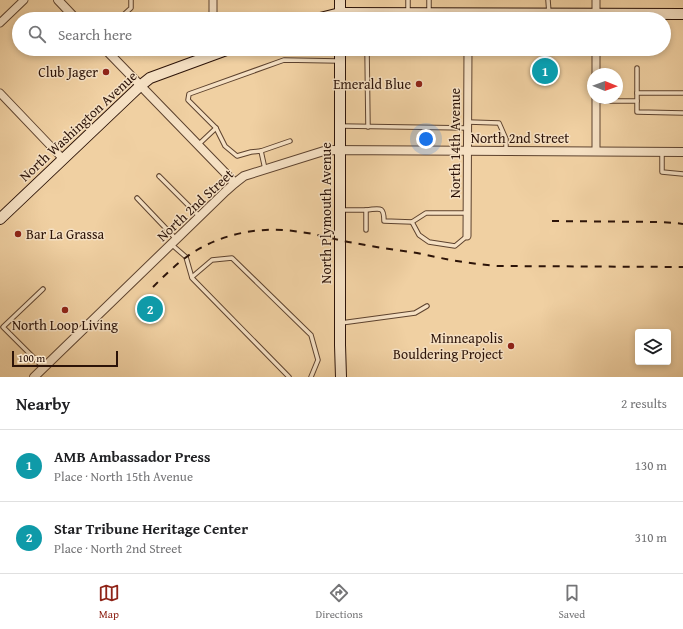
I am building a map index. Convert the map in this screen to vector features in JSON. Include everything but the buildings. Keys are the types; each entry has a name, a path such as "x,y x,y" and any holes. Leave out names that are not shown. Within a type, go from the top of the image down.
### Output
{"main road":[{"path":"340,0 340,12"},
{"path":"671,14 683,14"},
{"name":"North Washington Avenue","path":"0,219 140,86 151,78 203,56"},
{"name":"North Plymouth Avenue","path":"340,56 341,377"}],"street":[{"path":"0,23 24,0"},
{"path":"58,0 69,12"},
{"path":"213,0 213,12"},
{"path":"596,0 596,12"},
{"path":"112,56 235,183"},
{"name":"North 14th Avenue","path":"468,56 468,236"},
{"path":"596,56 596,68"},
{"path":"0,92 63,159"},
{"path":"596,104 596,151"},
{"name":"North 2nd Street","path":"34,377 199,217 244,176 327,150 683,152"}],"lane":[{"path":"127,12 131,8 131,0"},
{"path":"408,0 408,12"},
{"path":"429,0 429,12"},
{"path":"548,0 549,12"},
{"path":"367,56 368,127"},
{"path":"290,141 261,151 237,156 225,146 216,128 188,100 188,94 284,60 340,61"},
{"path":"637,68 636,112 683,113"},
{"path":"637,93 683,93"},
{"path":"623,100 637,101"},
{"path":"340,126 368,127 499,123 506,139 506,151"},
{"path":"198,145 216,128"},
{"path":"261,151 265,170"},
{"path":"662,152 662,172 683,174"},
{"path":"160,176 199,217"},
{"path":"137,198 186,258 192,277 289,377"},
{"path":"340,210 381,209 384,213 384,220 412,222 426,213 468,213"},
{"path":"366,210 366,230"},
{"path":"412,222 419,235 429,242 455,246 468,236"},
{"path":"192,277 212,260 232,258 311,335 318,360 311,377"},
{"path":"43,289 3,327 44,368"},
{"path":"340,323 415,313 426,306"}],"railway":[{"path":"552,221 661,222 683,224"},
{"path":"153,287 168,272 197,250 221,239 260,230 287,230 307,233 347,242 457,261 498,266 683,267"}],"place":[{"name":"AMB Ambassador Press","path":"545,71"},
{"name":"Club Jager","path":"106,72"},
{"name":"Emerald Blue","path":"419,84"},
{"name":"Bar La Grassa","path":"18,234"},
{"name":"Star Tribune Heritage Center","path":"150,309"},
{"name":"North Loop Living","path":"65,310"},
{"name":"Minneapolis Bouldering Project","path":"511,346"}]}
